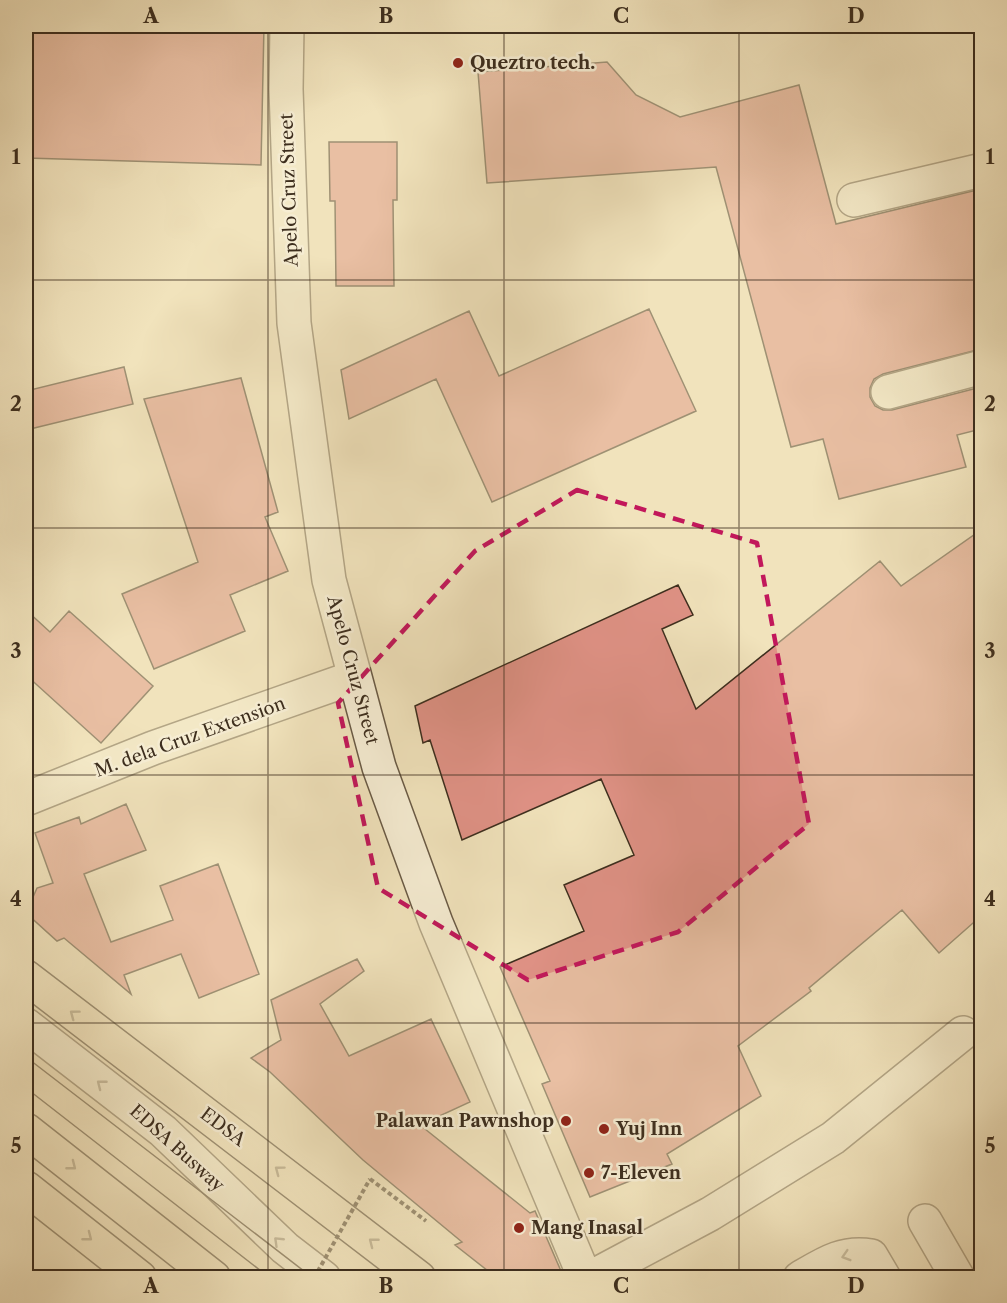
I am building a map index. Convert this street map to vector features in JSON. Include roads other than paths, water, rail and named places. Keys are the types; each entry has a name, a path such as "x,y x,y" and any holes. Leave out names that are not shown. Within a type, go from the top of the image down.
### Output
{"highway":[{"name":"EDSA","path":"26,977 419,1278"},
{"path":"26,1130 214,1278"},
{"path":"26,1188 140,1278"}],"street":[{"name":"Apelo Cruz Street","path":"287,26 286,89 294,322 329,580 379,767 436,923 585,1278"},
{"path":"854,200 981,170"},
{"path":"888,392 981,367"},
{"name":"M. dela Cruz Extension","path":"26,799 153,748 355,677"},
{"name":"EDSA Busway","path":"26,1025 163,1131 285,1248 324,1278"},
{"path":"590,1278 710,1214 833,1138 963,1033"},
{"path":"925,1221 958,1278"},
{"path":"800,1278 827,1262 856,1253 871,1256 884,1278"}],"tram line":[{"path":"26,1057 313,1278"},
{"path":"26,1088 270,1278"}],"place":[{"name":"Queztro tech.","path":"458,63"},
{"name":"Palawan Pawnshop","path":"566,1121"},
{"name":"Yuj Inn","path":"604,1129"},
{"name":"7-Eleven","path":"589,1173"},
{"name":"Mang Inasal","path":"519,1228"}]}
